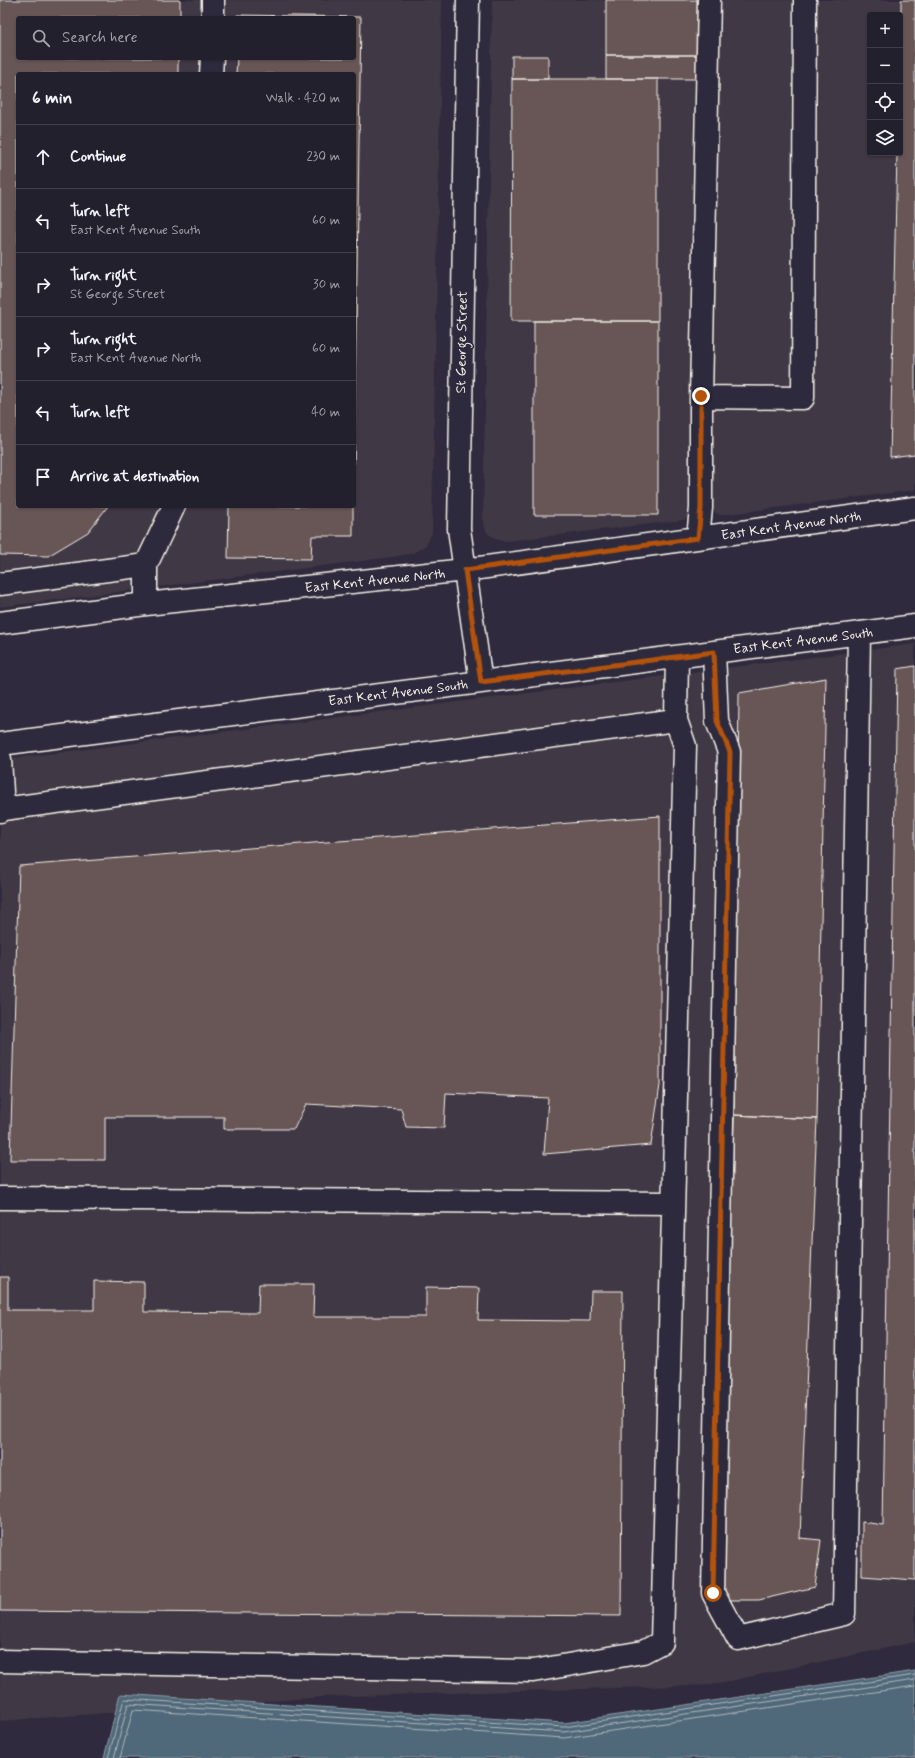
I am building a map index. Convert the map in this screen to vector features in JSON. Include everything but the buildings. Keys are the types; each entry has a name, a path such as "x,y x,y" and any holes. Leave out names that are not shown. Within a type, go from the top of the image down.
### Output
{"street":[{"path":"213,0 213,16"},
{"name":"St George Street","path":"468,0 459,529 481,682"},
{"path":"698,538 701,508 701,396 709,0"},
{"path":"701,396 803,398 805,0"},
{"path":"212,60 212,72"},
{"path":"146,604 146,565 173,508"},
{"name":"East Kent Avenue North","path":"0,623 146,604 465,570 915,508"},
{"path":"0,584 146,565"},
{"name":"East Kent Avenue South","path":"0,744 915,626"},
{"path":"714,652 717,721 730,752 713,1593 738,1639 844,1614 859,633"},
{"path":"0,1661 533,1671 643,1652 662,1642 685,746 676,720 677,656"},
{"path":"0,759 2,810 676,720"},
{"path":"0,1198 673,1203"}],"shaded area":[{"path":"0,0 442,0 432,533 426,545 413,553 393,557 0,607"},
{"path":"492,0 915,0 915,490 720,515 715,513 713,507 701,508 691,510 689,516 684,520 507,541 498,540 487,533 483,521"},
{"path":"915,644 915,1642 711,1685 323,1697 0,1721 0,760"}],"water":[{"path":"915,1671 915,1758 104,1758 120,1694 564,1723"}],"route":[{"path":"701,396 701,508 698,538 465,570 481,682 714,652 717,721 730,752 713,1593"}]}
